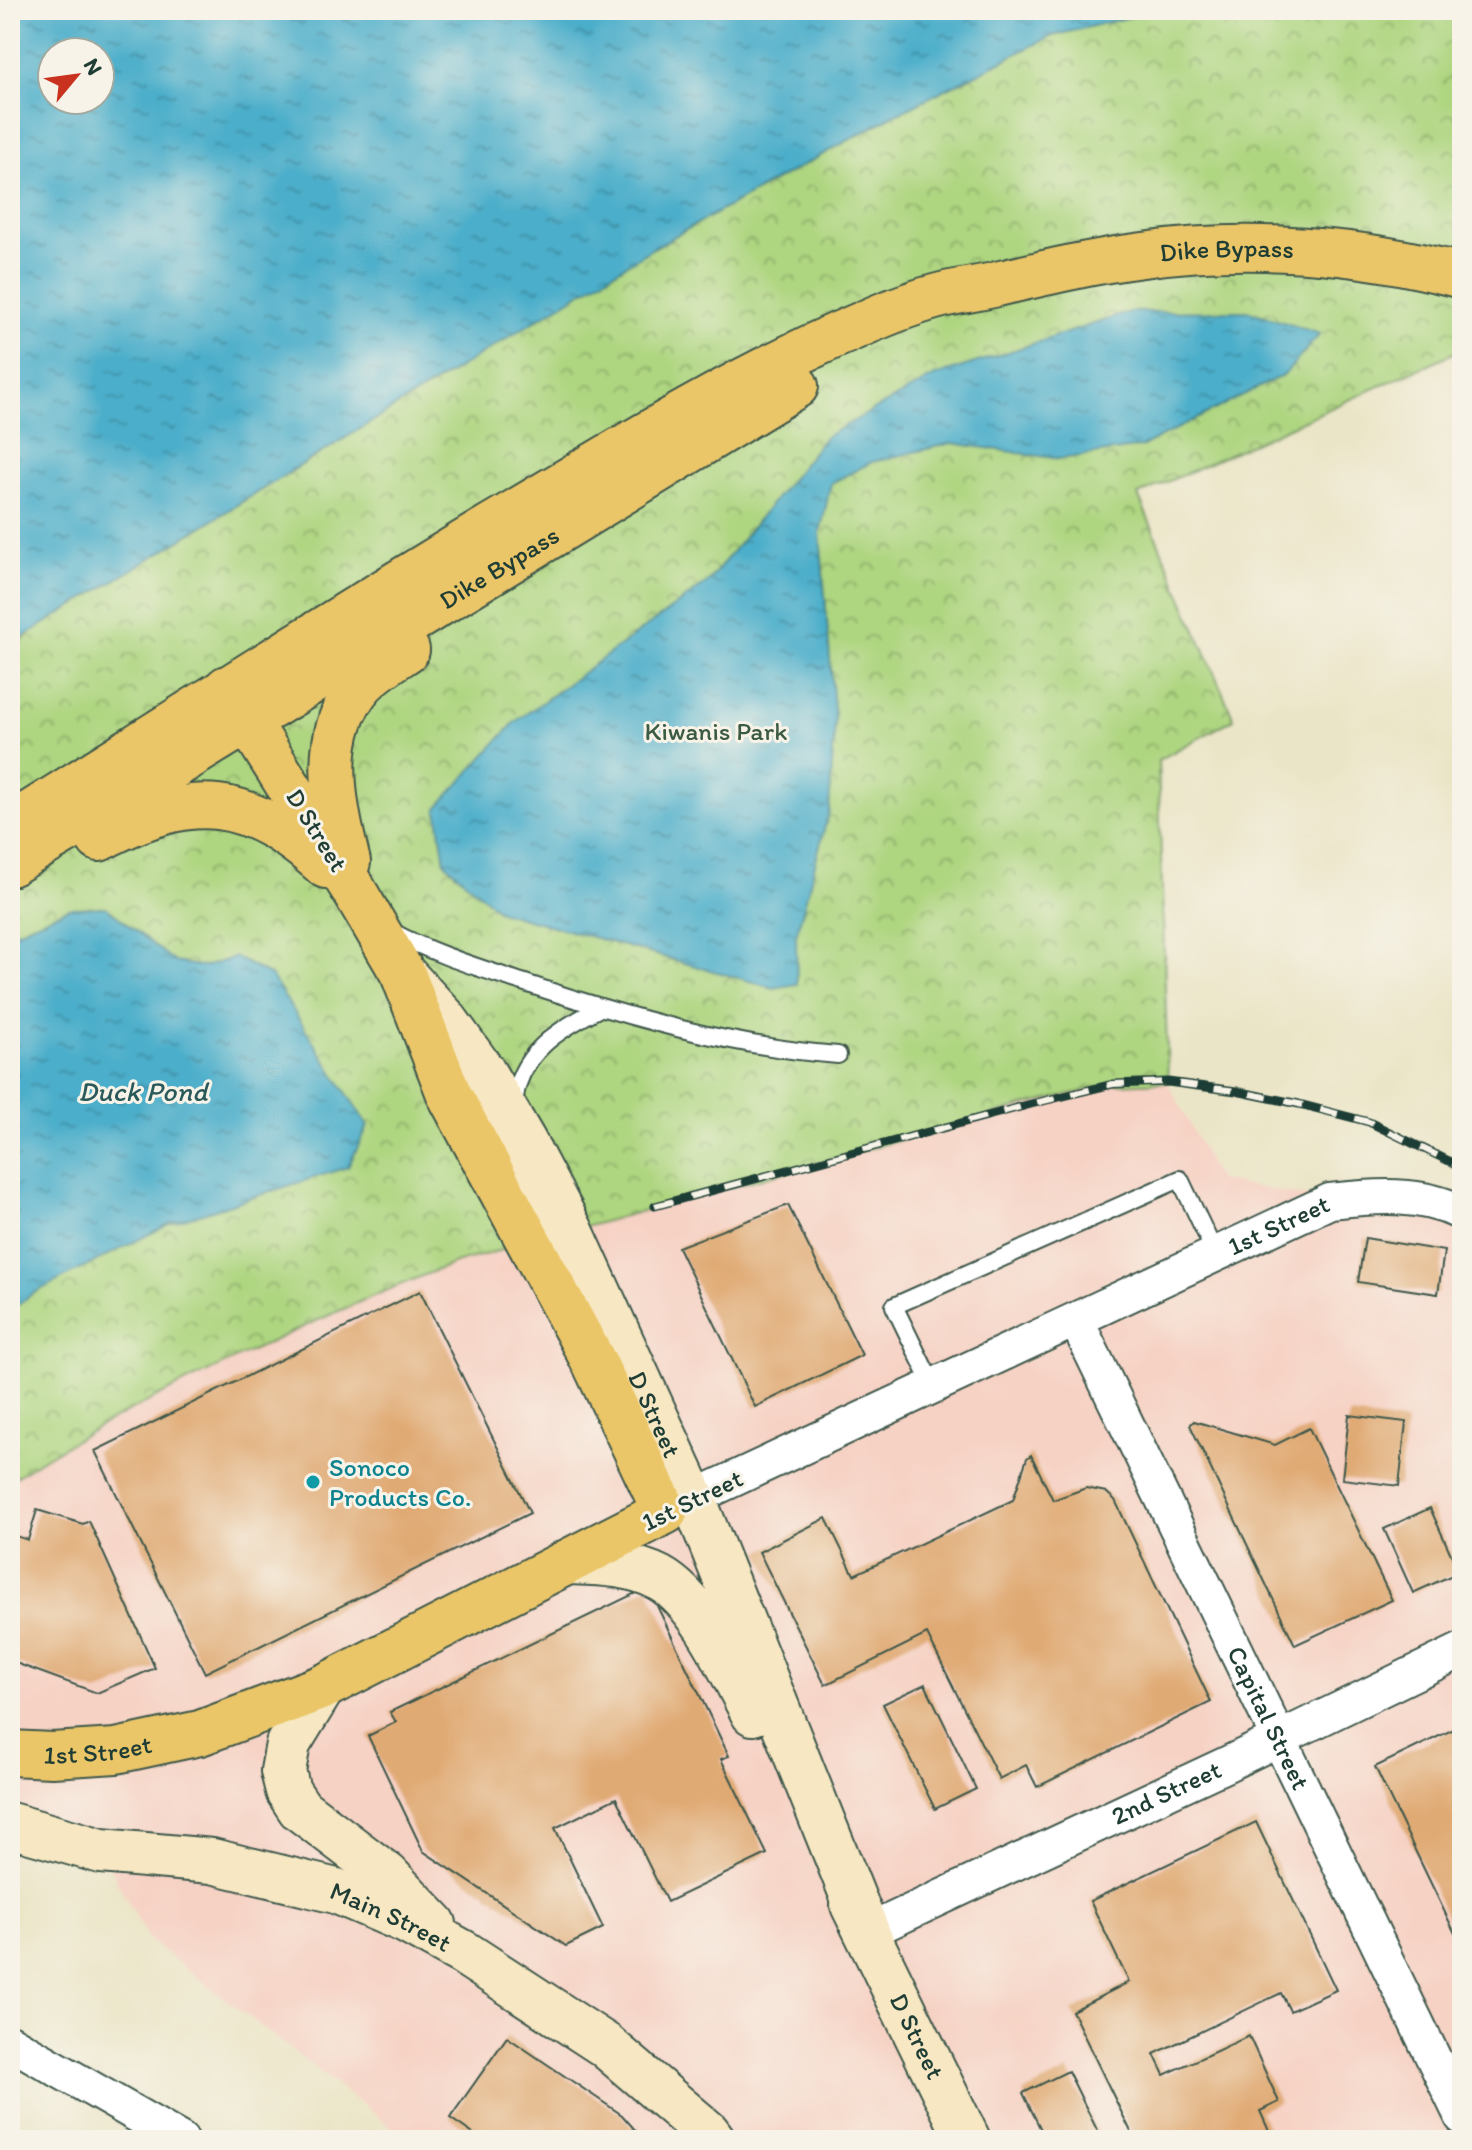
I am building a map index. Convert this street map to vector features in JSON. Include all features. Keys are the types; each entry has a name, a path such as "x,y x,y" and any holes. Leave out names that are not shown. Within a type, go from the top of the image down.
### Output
{"highway":[{"name":"Dike Bypass","path":"10,864 540,497 742,383 872,320 924,300 1061,269 1142,255 1238,248 1371,257 1462,276"},
{"name":"Dike Bypass","path":"10,826 237,704 818,373 994,285"},
{"path":"364,906 341,832 333,778 338,726 363,683 387,663 494,594 756,409"},
{"name":"D Street","path":"237,704 403,974 449,1094 614,1401 679,1505"},
{"path":"10,885 125,825 179,808 231,807 270,823 289,835 364,906"},
{"path":"568,1562 620,1503 629,1464 614,1401"},
{"name":"1st Street","path":"10,1753 52,1755 116,1751 200,1733 323,1687 679,1505"}],"main road":[{"name":"D Street","path":"403,974 464,1044 513,1122 570,1229 679,1505 867,1932"},
{"name":"D Street","path":"568,1562 611,1565 659,1578 675,1590 697,1615 729,1668 867,1932 968,2140"},
{"path":"323,1687 288,1744 283,1771 288,1791 300,1809 387,1875 464,1953"},
{"name":"Main Street","path":"10,1825 101,1851 212,1861 336,1891 406,1921 464,1953 605,2045 713,2140"},
{"path":"10,1854 101,1851"}],"street":[{"name":"1st Street","path":"679,1505 1330,1201 1401,1197 1447,1206 1462,1213"},
{"name":"Capital Street","path":"1076,1320 1462,2117"},
{"name":"2nd Street","path":"867,1932 1280,1739 1462,1650"},
{"path":"10,2042 181,2140"}],"lane":[{"path":"364,906 443,957 600,1008 757,1045 838,1055"},
{"path":"513,1122 514,1093 530,1056 570,1023 600,1008"},
{"path":"933,1386 894,1306 1180,1179 1216,1255"}],"shaded area":[{"path":"1168,1082 1218,1180 1330,1201 1462,1213 1462,2140 408,2140 149,1940 101,1852 10,1825 10,1481 31,1466 121,1415 282,1335 458,1262 1031,1104 1113,1084"}],"green space":[{"name":"Kiwanis Park","path":"1158,10 1462,10 1462,349 1138,495 1234,719 1158,760 1168,1082 1113,1084 1031,1104 458,1262 323,1318 191,1380 76,1440 10,1481 10,645 653,248 894,115 1051,36"}],"water":[{"path":"10,10 1158,10 1052,36 894,115 653,248 10,645"},
{"path":"1249,311 1320,334 1285,374 1141,447 1060,459 952,443 872,462 831,483 820,533 835,721 829,811 796,936 797,984 774,988 499,911 445,863 437,808 515,722 708,582 825,437 935,376 1130,312"},
{"name":"Duck Pond","path":"106,907 175,962 204,967 235,957 271,976 368,1126 348,1167 171,1223 32,1294 10,1311 10,934 69,908"}],"building":[{"path":"788,1205 862,1355 755,1407 678,1247"},
{"path":"1365,1238 1444,1251 1438,1294 1358,1282"},
{"name":"Sonoco Products Co.","path":"420,1291 530,1513 205,1673 95,1451"},
{"path":"1349,1415 1406,1422 1399,1486 1342,1479"},
{"path":"1194,1421 1275,1445 1309,1428 1392,1600 1295,1645 1190,1425"},
{"path":"1031,1455 1053,1500 1086,1488 1106,1492 1115,1500 1211,1702 1037,1787 1026,1765 999,1779 927,1634 825,1685 759,1552 826,1518 854,1575 1013,1500 1027,1458"},
{"path":"1430,1508 1459,1572 1413,1593 1384,1529"},
{"path":"37,1510 83,1524 89,1521 155,1668 97,1693 10,1661 10,1534 28,1540"},
{"path":"648,1587 729,1756 721,1759 767,1854 667,1902 616,1798 555,1828 603,1928 566,1946 423,1851 368,1736 396,1722 390,1712"},
{"path":"925,1684 976,1789 935,1809 883,1704"},
{"path":"1462,1725 1462,1948 1375,1767"},
{"path":"1256,1822 1336,1990 1290,2011 1281,1993 1154,2054 1164,2075 1249,2036 1279,2102 1260,2111 1273,2140 1135,2140 1072,2011 1129,1982 1090,1901"},
{"path":"507,2037 622,2115 644,2140 482,2140 450,2118"},
{"path":"1068,2071 1102,2140 1046,2140 1023,2093"}],"railway":[{"path":"655,1206 1113,1084 1168,1082 1299,1104 1369,1122 1462,1170"}],"place":[{"name":"Sonoco Products Co.","path":"313,1482"}]}
